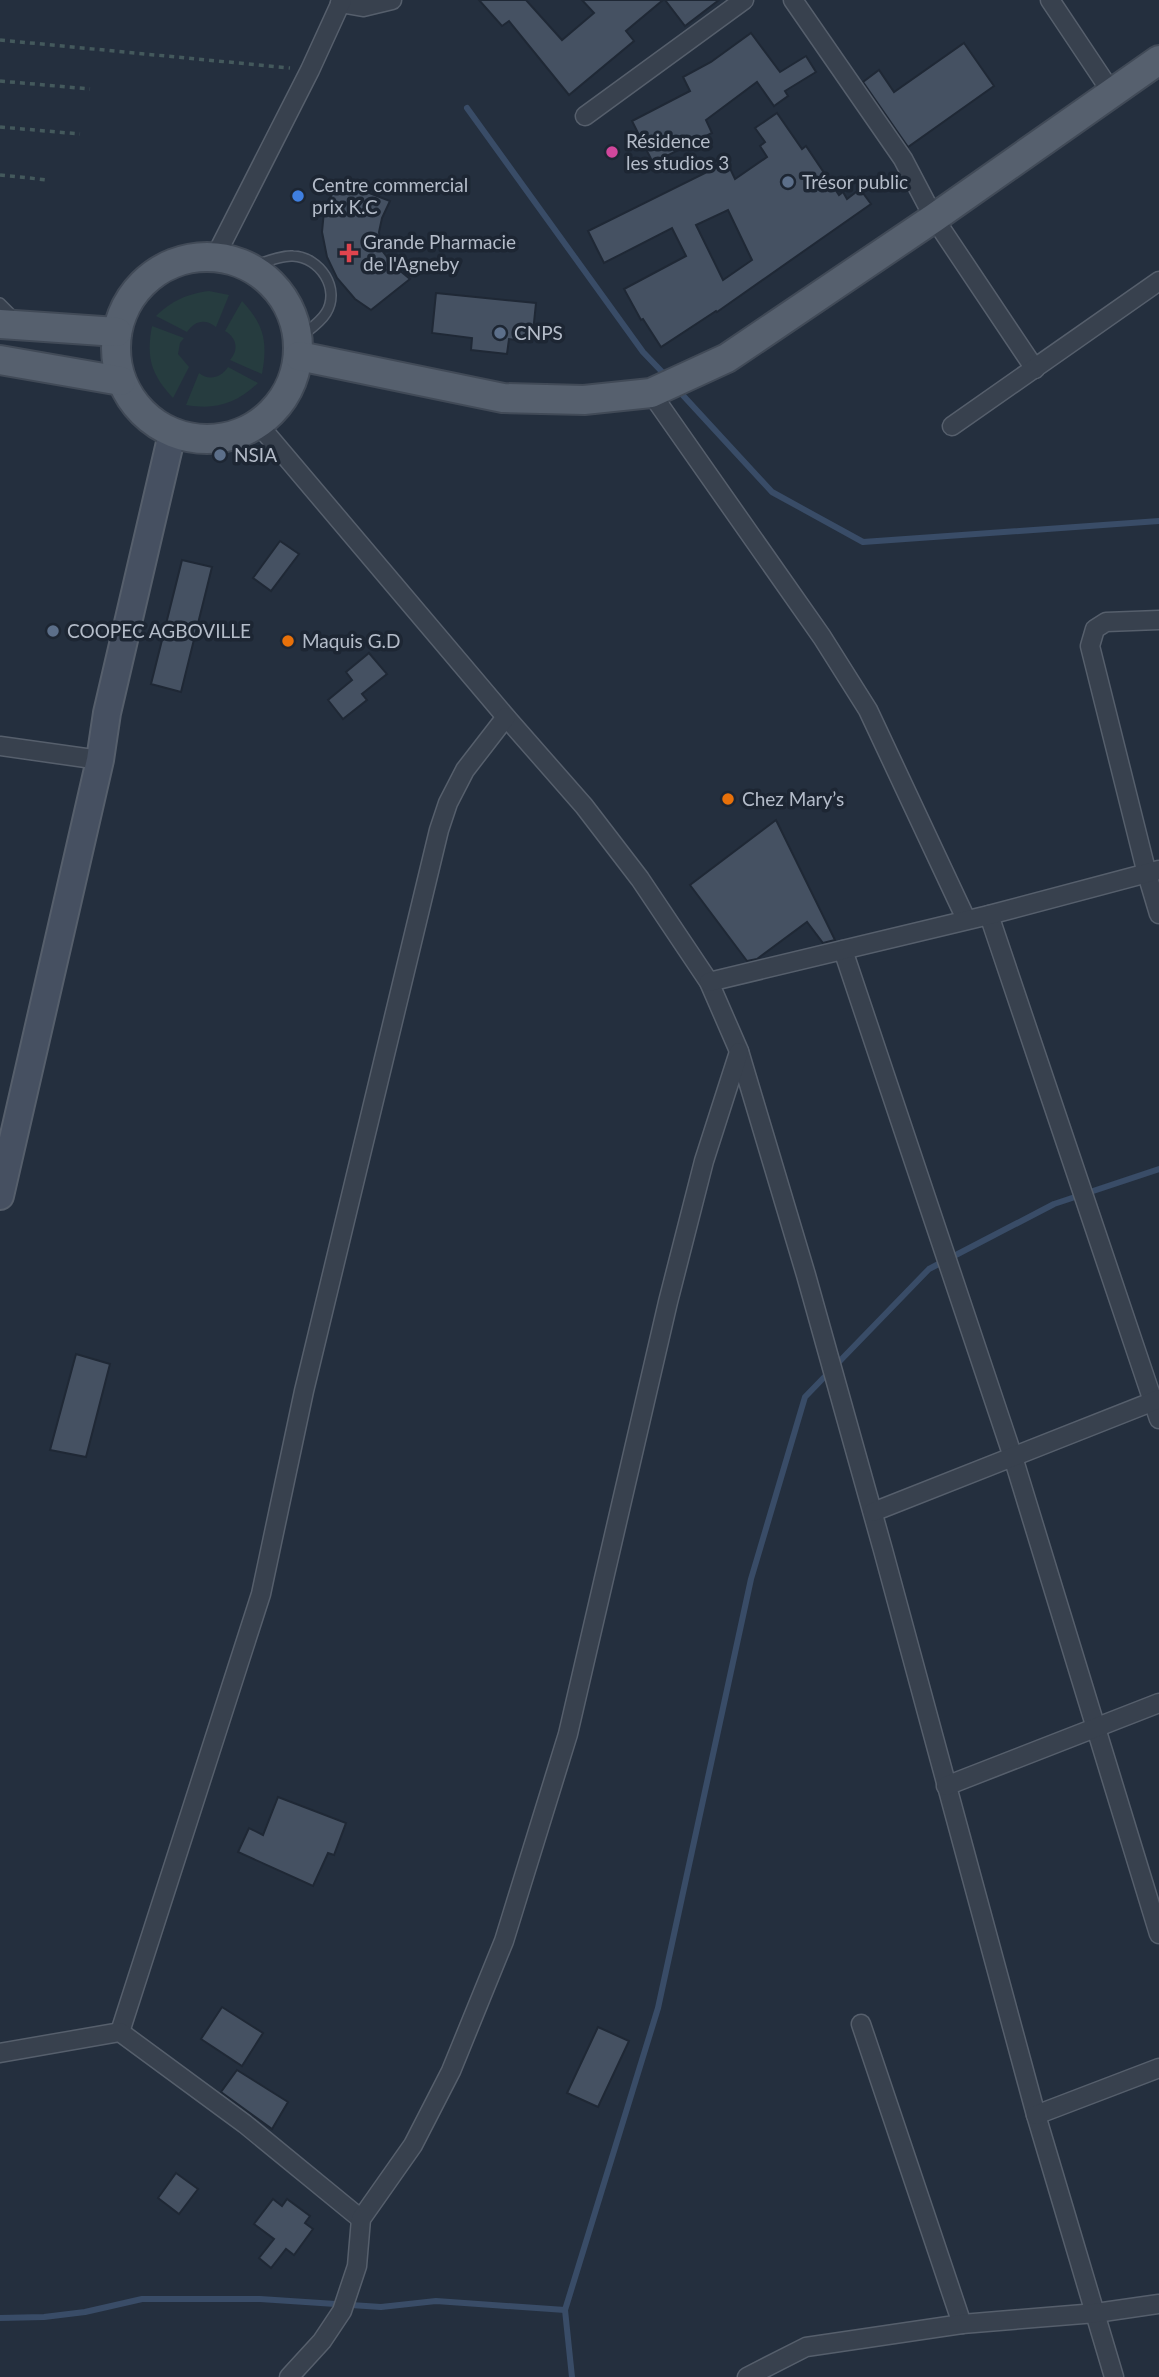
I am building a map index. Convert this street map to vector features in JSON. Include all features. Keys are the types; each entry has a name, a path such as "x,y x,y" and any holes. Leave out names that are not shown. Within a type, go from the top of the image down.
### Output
{"main road":[{"path":"298,348 503,398 584,400 651,393 727,358 934,218 1159,60"},
{"path":"215,257 250,267 278,289 295,320 298,348 287,395 259,425 216,440 172,434 150,421 141,412 121,381 116,357 117,332 129,301 152,276 182,260 215,257"},
{"path":"11,325 117,332"},
{"path":"0,360 121,381"},
{"path":"0,1196 172,434"}],"street":[{"path":"215,257 310,70 341,2 363,7 392,0"},
{"path":"585,116 744,0"},
{"path":"793,0 903,159 934,218 1035,369"},
{"path":"1050,0 1112,93"},
{"path":"952,426 1159,281"},
{"path":"651,393 822,637 868,710 966,919"},
{"path":"259,425 584,806 640,880 709,982 739,1051 873,1512 1036,2115 1114,2377"},
{"path":"1159,620 1106,622 1095,629 1090,646 1153,872 1159,914"},
{"path":"120,2032 261,1594 304,1391 439,830 448,803 465,769 506,717"},
{"path":"0,746 100,760"},
{"path":"709,982 989,915 1153,872"},
{"path":"989,915 1156,1400 1159,1419"},
{"path":"843,950 1013,1457 1159,1934"},
{"path":"289,2377 322,2341 342,2311 357,2266 361,2219 413,2145 426,2120 451,2071 504,1941 568,1734 668,1302 704,1161 739,1051"},
{"path":"873,1512 1156,1400"},
{"path":"946,1786 1159,1703"},
{"path":"861,2024 962,2324"},
{"path":"0,2053 120,2032 245,2124 361,2219"},
{"path":"1036,2115 1159,2068"},
{"path":"747,2377 806,2347 962,2324 1096,2313 1159,2304"}],"lane":[{"path":"250,267 293,256 313,262 326,276 331,287 326,313 298,348"},
{"path":"0,303 11,325"}],"path":[{"path":"0,40 310,70"},
{"path":"0,82 90,89"},
{"path":"0,127 80,134"},
{"path":"0,175 48,180"}],"green space":[{"path":"209,291 229,295 216,327 208,322 200,322 187,332 156,316 181,299"},
{"path":"242,301 260,326 265,352 262,374 230,360 235,352 235,344 225,331"},
{"path":"152,326 184,338 178,354 189,367 173,398 152,365"},
{"path":"228,367 258,383 242,396 225,404 207,407 186,405 199,373 215,377"}],"building":[{"path":"479,0 526,0 562,40 594,13 582,0 663,0 626,31 634,41 569,95 509,21 502,26"},
{"path":"665,0 719,0 685,26"},
{"path":"751,33 780,72 806,56 816,72 785,91 788,96 774,106 757,82 706,120 712,133 653,163 632,121 690,91 683,77 711,62"},
{"path":"964,43 994,86 908,147 863,82 879,70 894,92"},
{"path":"777,113 802,149 806,146 839,195 843,192 847,199 860,189 871,204 717,312 661,347 643,319 641,320 624,289 686,256 672,228 604,263 588,231 727,162 735,179 767,157 760,146 765,142 755,128","holes":["728,210 752,260 723,280 696,225"]},
{"path":"338,181 390,201 379,232 381,249 393,265 410,279 371,310 355,299 337,278 327,257 322,232 324,211"},
{"path":"436,293 536,303 532,342 509,339 507,354 471,350 472,338 432,333"},
{"path":"280,541 299,554 271,591 253,578"},
{"path":"182,560 212,567 181,692 151,684"},
{"path":"369,653 387,674 362,694 367,700 343,719 328,700 352,680 346,672"},
{"path":"776,820 835,940 823,943 807,922 757,959 747,961 690,885"},
{"path":"76,1354 110,1364 86,1457 50,1450"},
{"path":"278,1797 346,1823 334,1855 328,1853 313,1886 238,1852 249,1828 263,1835"},
{"path":"222,2007 263,2033 242,2066 201,2039"},
{"path":"598,2027 629,2041 598,2107 567,2093"},
{"path":"237,2070 288,2102 272,2129 221,2092"},
{"path":"176,2173 198,2189 179,2214 158,2198"},
{"path":"273,2199 282,2206 287,2199 310,2216 305,2223 313,2229 294,2255 286,2249 271,2268 259,2258 274,2239 254,2224"}],"waterway":[{"path":"467,108 643,352 666,376"},
{"path":"678,390 772,492 863,542 1159,521"},
{"path":"0,2318 44,2317 85,2312 142,2299 260,2299 381,2307 436,2301 565,2310 658,2008 751,1579 805,1397 929,1269 1054,1204 1159,1169"},
{"path":"565,2310 572,2377"}],"place":[{"name":"Résidence les studios 3","path":"612,152"},
{"name":"Trésor public","path":"788,182"},
{"name":"Centre commercial prix K.C","path":"298,196"},
{"name":"Grande Pharmacie de l'Agneby","path":"349,253"},
{"name":"CNPS","path":"500,333"},
{"name":"NSIA","path":"220,455"},
{"name":"COOPEC AGBOVILLE","path":"53,631"},
{"name":"Maquis G.D","path":"288,641"},
{"name":"Chez Mary’s","path":"728,799"}]}
